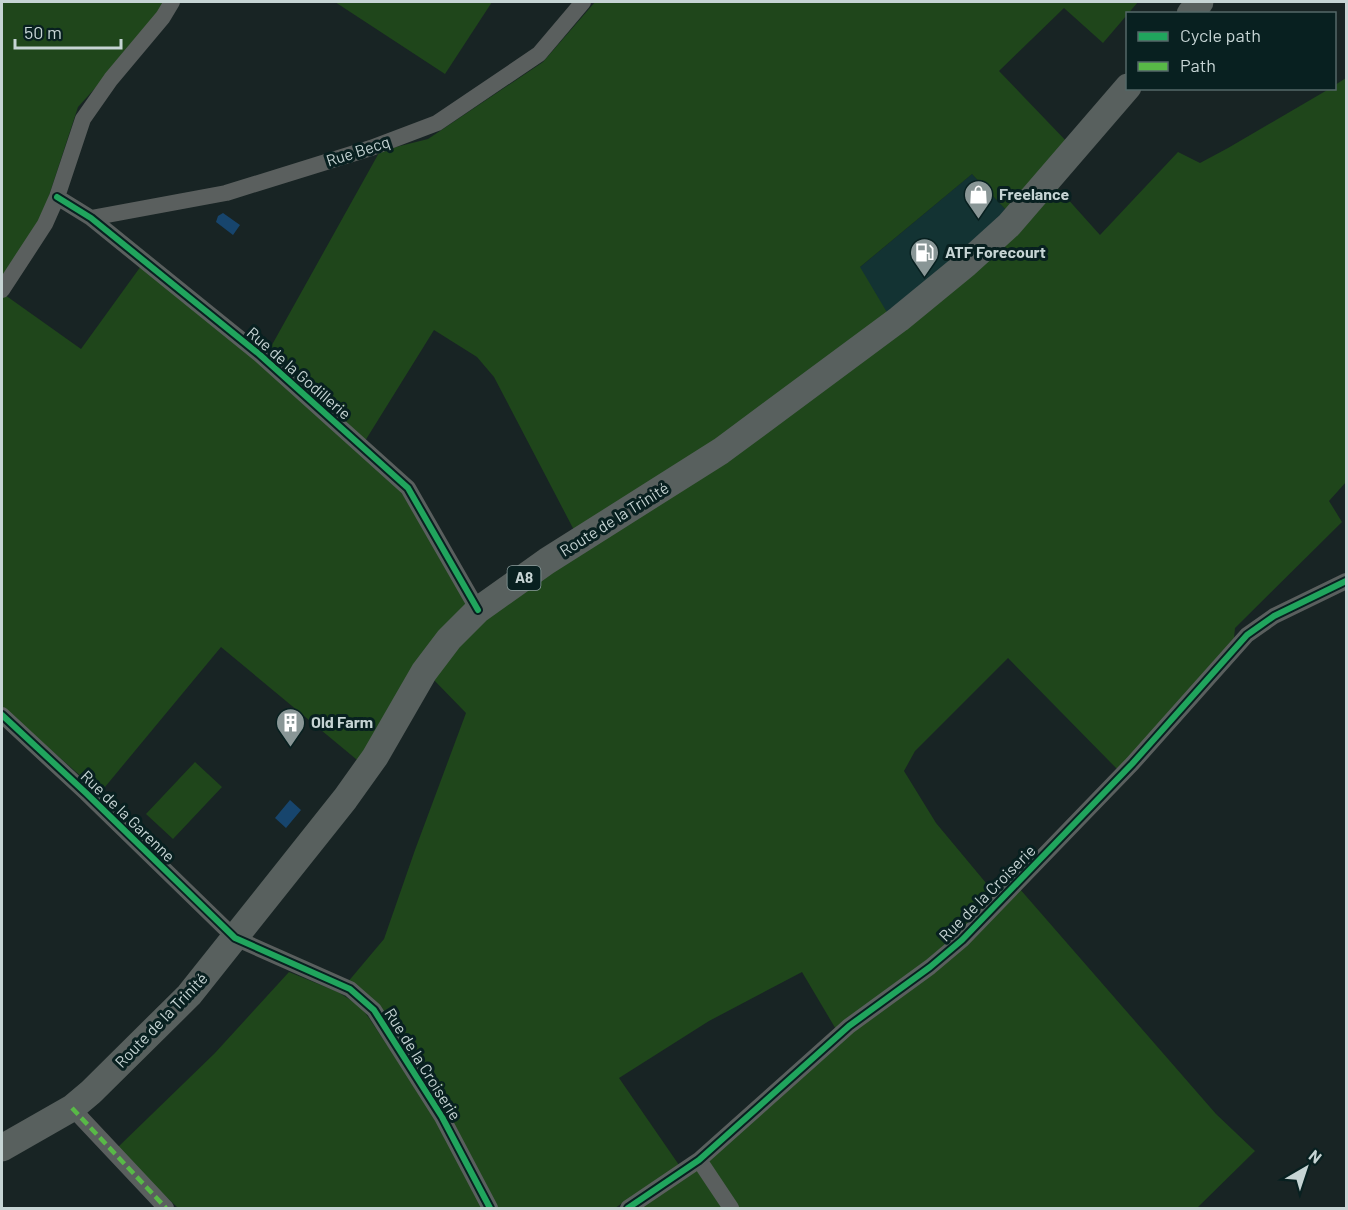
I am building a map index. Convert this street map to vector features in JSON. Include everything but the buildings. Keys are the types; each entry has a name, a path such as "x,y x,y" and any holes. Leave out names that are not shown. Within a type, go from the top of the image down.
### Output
{"main road":[{"name":"Route de la Trinité","path":"2,1148 72,1108 189,995 345,800 375,757 424,672 449,639 478,610 547,561 721,451 907,312 1009,225 1126,89"}],"street":[{"path":"2,290 45,224 57,197 83,119 111,79 163,17 172,2"},
{"name":"Rue Becq","path":"91,218 226,193 370,148 437,123 539,54 583,2"},
{"name":"Rue de la Godillerie","path":"57,197 91,218 259,354 408,488 478,610"},
{"name":"Rue de la Croiserie","path":"628,1209 699,1160 849,1026 930,967 962,940 1132,764 1247,635 1274,616 1347,581"},
{"name":"Rue de la Garenne","path":"2,715 235,938"},
{"name":"Rue de la Croiserie","path":"235,938 350,989 374,1010 442,1117 490,1209"},
{"path":"72,1108 166,1209"},
{"path":"699,1160 731,1209"}],"shaded area":[{"path":"972,174 1009,213 891,319 859,268"}],"green space":[{"path":"2,2 167,2 78,107 44,211 2,281"},
{"path":"335,2 492,2 445,74"},
{"path":"595,2 1138,2 1129,12 1126,12 1126,16 1103,43 1064,8 999,71 1070,145 1009,213 972,174 860,267 891,319 717,440 575,532 494,377 477,357 434,330 365,441 268,352 380,151 428,139 543,62"},
{"path":"1346,78 1346,482 1329,501 1342,522 1235,628 1234,638 1118,770 1008,658 915,751 904,771 936,823 996,895 959,937 837,1031 802,972 709,1021 619,1078 679,1165 615,1208 498,1208 437,1094 347,983 384,939 466,713 432,678 483,620 1056,186 1100,235 1178,152 1200,163 1327,90 1336,90 1336,84"},
{"path":"141,266 262,364 400,490 470,606 362,764 221,647 100,793 2,707 2,300 5,295 81,349"},
{"path":"195,762 222,787 173,839 146,814"},
{"path":"1019,888 1216,1114 1255,1151 1197,1208 739,1208 707,1161 808,1069"},
{"path":"289,972 338,992 360,1006 436,1118 483,1208 178,1208 116,1149 215,1053"},
{"path":"696,1168 723,1208 638,1208"}],"water":[{"path":"223,213 240,225 233,235 216,222 218,216"},
{"path":"290,800 301,810 286,828 275,818"}],"marked path":[{"path":"72,1108 166,1208"}],"cycle path":[{"path":"57,197 91,218 259,354 408,488 478,610"},
{"path":"628,1208 699,1160 849,1026 930,967 962,940 1132,764 1247,635 1274,616 1346,581"},
{"path":"2,715 235,938 350,989 374,1010 442,1117 490,1208"}],"place":[{"name":"Freelance","path":"978,220"},
{"name":"ATF Forecourt","path":"924,278"},
{"name":"Old Farm","path":"290,748"}]}
